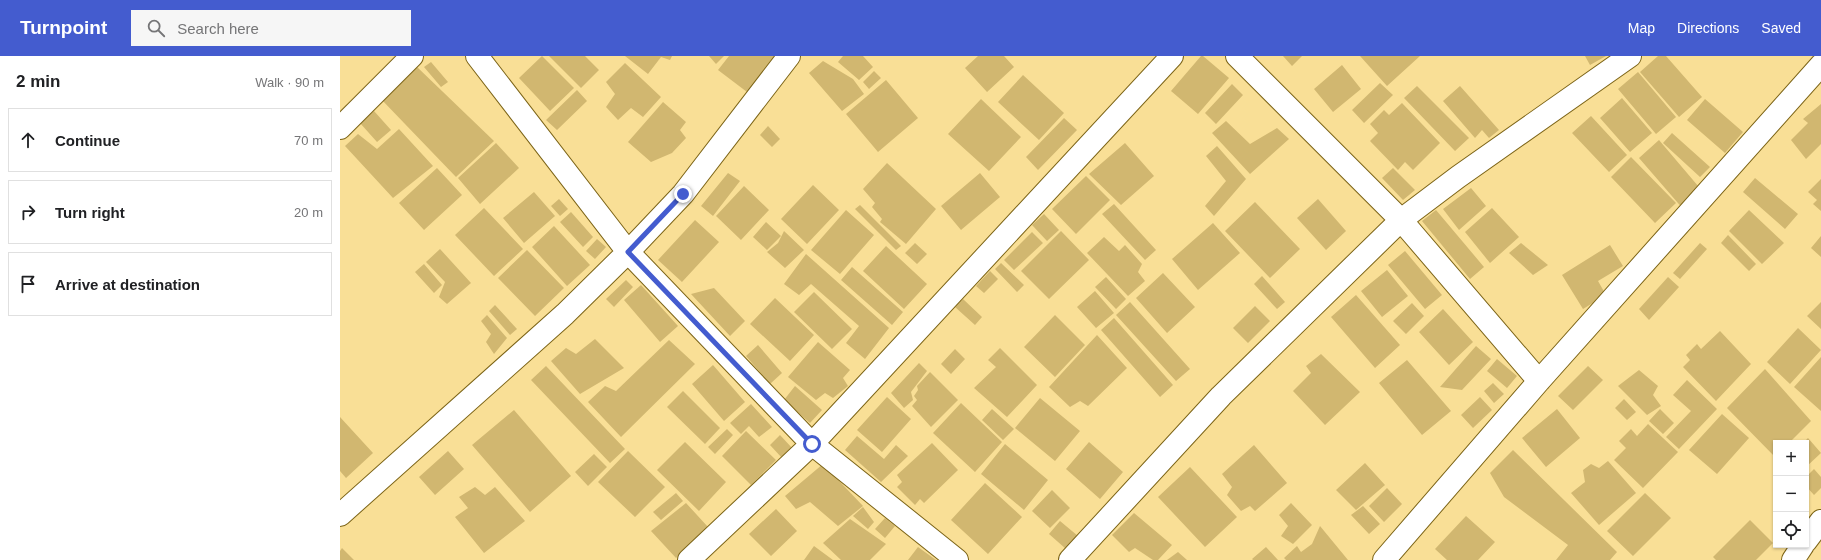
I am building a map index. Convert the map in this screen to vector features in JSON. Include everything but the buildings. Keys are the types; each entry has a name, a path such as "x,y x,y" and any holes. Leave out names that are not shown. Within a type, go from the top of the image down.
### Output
{"street":[{"path":"340,128 412,56"},
{"path":"477,56 628,252 812,444 957,560"},
{"path":"340,515 565,314 628,252 683,194 788,56"},
{"path":"689,560 812,444 1172,56"},
{"path":"1237,56 1401,220 1539,381"},
{"path":"1070,560 1221,396 1401,220 1458,177 1630,56"},
{"path":"1384,560 1539,381 1820,64"},
{"path":"1809,537 1821,521"},
{"path":"1793,560 1801,548"}],"route":[{"path":"683,194 628,252 812,444"}]}
